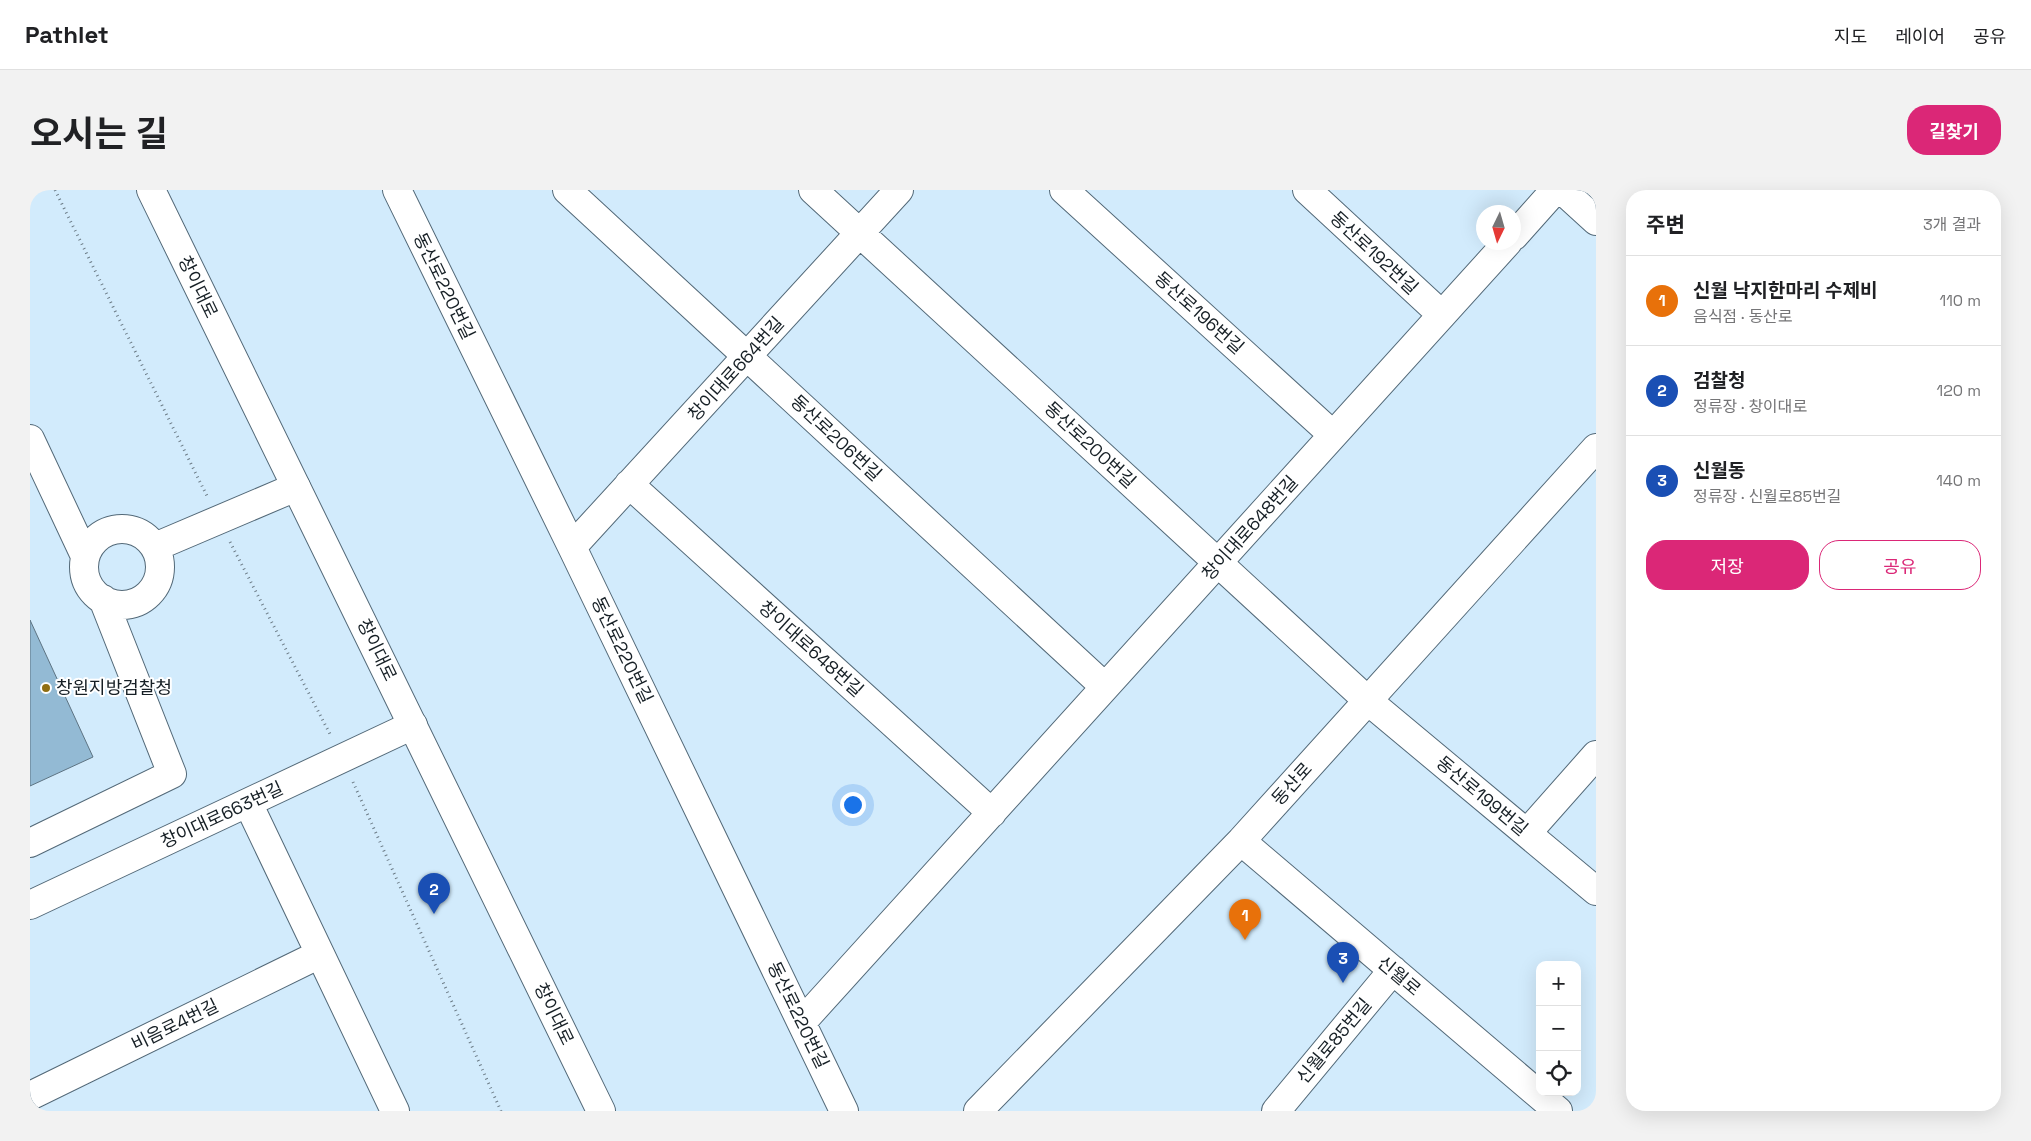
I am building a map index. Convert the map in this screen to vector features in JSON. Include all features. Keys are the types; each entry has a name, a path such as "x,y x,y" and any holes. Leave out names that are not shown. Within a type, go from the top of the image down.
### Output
{"street":[{"name":"창이대로","path":"151,190 601,1111"},
{"name":"동산로220번길","path":"397,190 572,547 844,1111"},
{"name":"동산로206번길","path":"566,190 1105,687"},
{"name":"동산로200번길","path":"813,190 1367,700"},
{"name":"창이대로664번길","path":"572,547 899,190"},
{"name":"동산로196번길","path":"1064,190 1333,435"},
{"name":"동산로192번길","path":"1307,190 1442,315"},
{"path":"1521,228 1555,190"},
{"path":"1562,190 1596,221"},
{"name":"창이대로648번길","path":"802,1022 1501,250"},
{"path":"30,440 85,556"},
{"name":"동산로","path":"978,1111 1241,841 1596,448"},
{"name":"창이대로648번길","path":"630,484 992,813"},
{"path":"155,547 296,488"},
{"path":"123,528 135,531 146,537 155,547 159,558 160,571 150,593 139,601 115,604 103,600 93,592 86,581 85,556 90,545 99,536 110,530 123,528"},
{"path":"30,843 172,774 103,600"},
{"name":"동산로199번길","path":"1367,700 1596,891"},
{"name":"창이대로663번길","path":"32,899 248,803 413,725"},
{"path":"1527,833 1596,755"},
{"path":"248,803 320,954 387,1108"},
{"name":"신월로","path":"1241,841 1558,1111"},
{"name":"비음로4번길","path":"30,1096 320,954"},
{"name":"신월로85번길","path":"1276,1111 1393,970"}],"path":[{"path":"55,190 219,520 343,758 501,1111"}],"building":[{"name":"창원지방검찰청","path":"30,620 93,757 30,786"}],"place":[{"name":"창원지방검찰청","path":"46,688"},
{"name":"검찰청","path":"434,914"},
{"name":"신월 낙지한마리 수제비","path":"1245,940"},
{"name":"신월동","path":"1343,983"}]}
